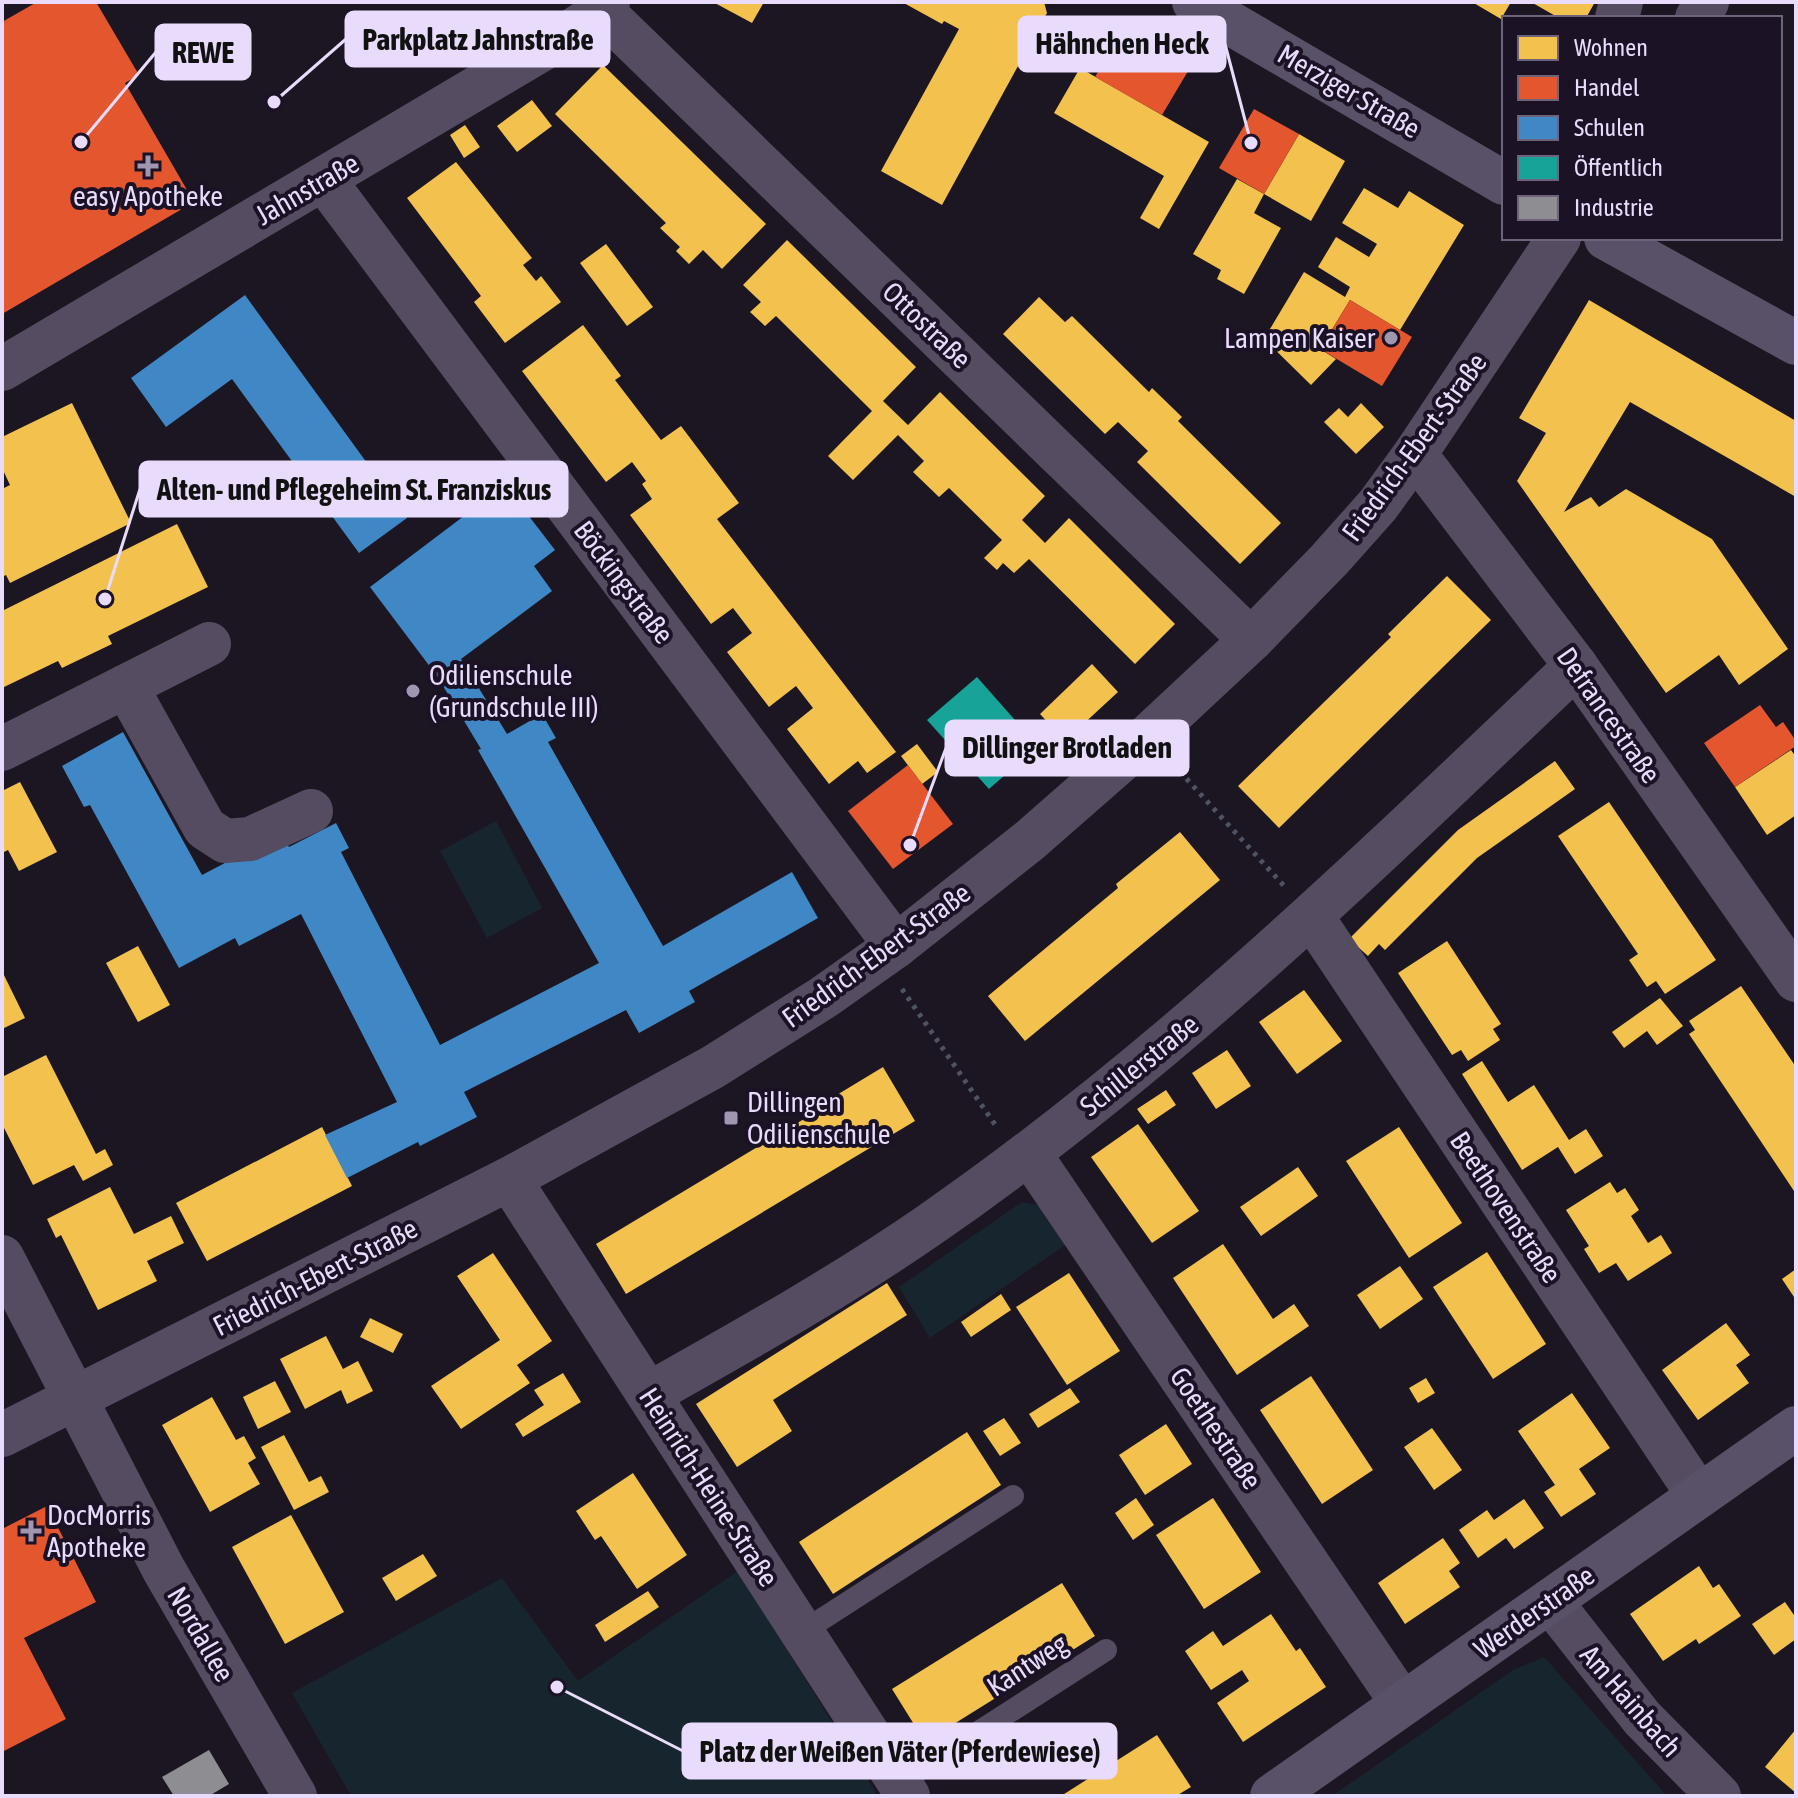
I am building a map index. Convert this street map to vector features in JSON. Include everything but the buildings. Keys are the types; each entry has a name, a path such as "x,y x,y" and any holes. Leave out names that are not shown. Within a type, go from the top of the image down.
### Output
{"street":[{"name":"Merziger Straße","path":"1194,2 1502,182"},
{"name":"Jahnstraße","path":"2,369 566,35 605,7"},
{"name":"Ottostraße","path":"605,7 1251,640"},
{"name":"Böckingstraße","path":"324,180 888,952"},
{"name":"Friedrich-Ebert-Straße","path":"2,1435 509,1179 713,1067 824,997 888,952 1029,841 1148,737 1251,640 1329,560 1378,505 1415,454 1558,240"},
{"path":"1610,240 1796,343"},
{"name":"Defrancestraße","path":"1415,454 1576,666 1796,980"},
{"path":"2,749 209,644"},
{"name":"Schillerstraße","path":"649,1394 810,1302 927,1227 1148,1059 1312,917 1576,666"},
{"path":"126,686 205,828 215,835 225,841 250,839 311,811"},
{"name":"Beethovenstraße","path":"1312,917 1699,1496"},
{"name":"Goethestraße","path":"1024,1156 1402,1703"},
{"name":"Heinrich-Heine-Straße","path":"509,1179 904,1790"},
{"name":"Nordallee","path":"2,1257 164,1570 295,1796"},
{"name":"Werderstraße","path":"1272,1796 1796,1428"},
{"name":"Am Hainbach","path":"1550,1601 1642,1718 1719,1796"}],"lane":[{"path":"802,1632 1013,1496"},
{"name":"Kantweg","path":"904,1790 1106,1650"}],"path":[{"path":"1148,737 1312,917"},
{"path":"888,952 1024,1156"}],"shaded area":[{"path":"496,821 542,908 487,938 440,851"},
{"path":"1022,1202 1042,1206 1068,1243 930,1338 899,1287"},
{"path":"738,1571 878,1796 351,1796 292,1693 502,1578 578,1681"},
{"path":"1544,1657 1667,1796 1332,1796 1513,1670"}],"place":[{"name":"Parkplatz Jahnstraße","path":"274,102"},
{"name":"REWE","path":"81,142"},
{"name":"Hähnchen Heck","path":"1251,143"},
{"name":"easy Apotheke","path":"148,166"},
{"name":"Lampen Kaiser","path":"1391,338"},
{"name":"Alten- und Pflegeheim St. Franziskus","path":"105,599"},
{"name":"Odilienschule (Grundschule III)","path":"413,691"},
{"name":"Dillinger Brotladen","path":"910,845"},
{"name":"Dillingen Odilienschule","path":"731,1118"},
{"name":"DocMorris Apotheke","path":"31,1531"},
{"name":"Platz der Weißen Väter (Pferdewiese)","path":"557,1687"}]}
